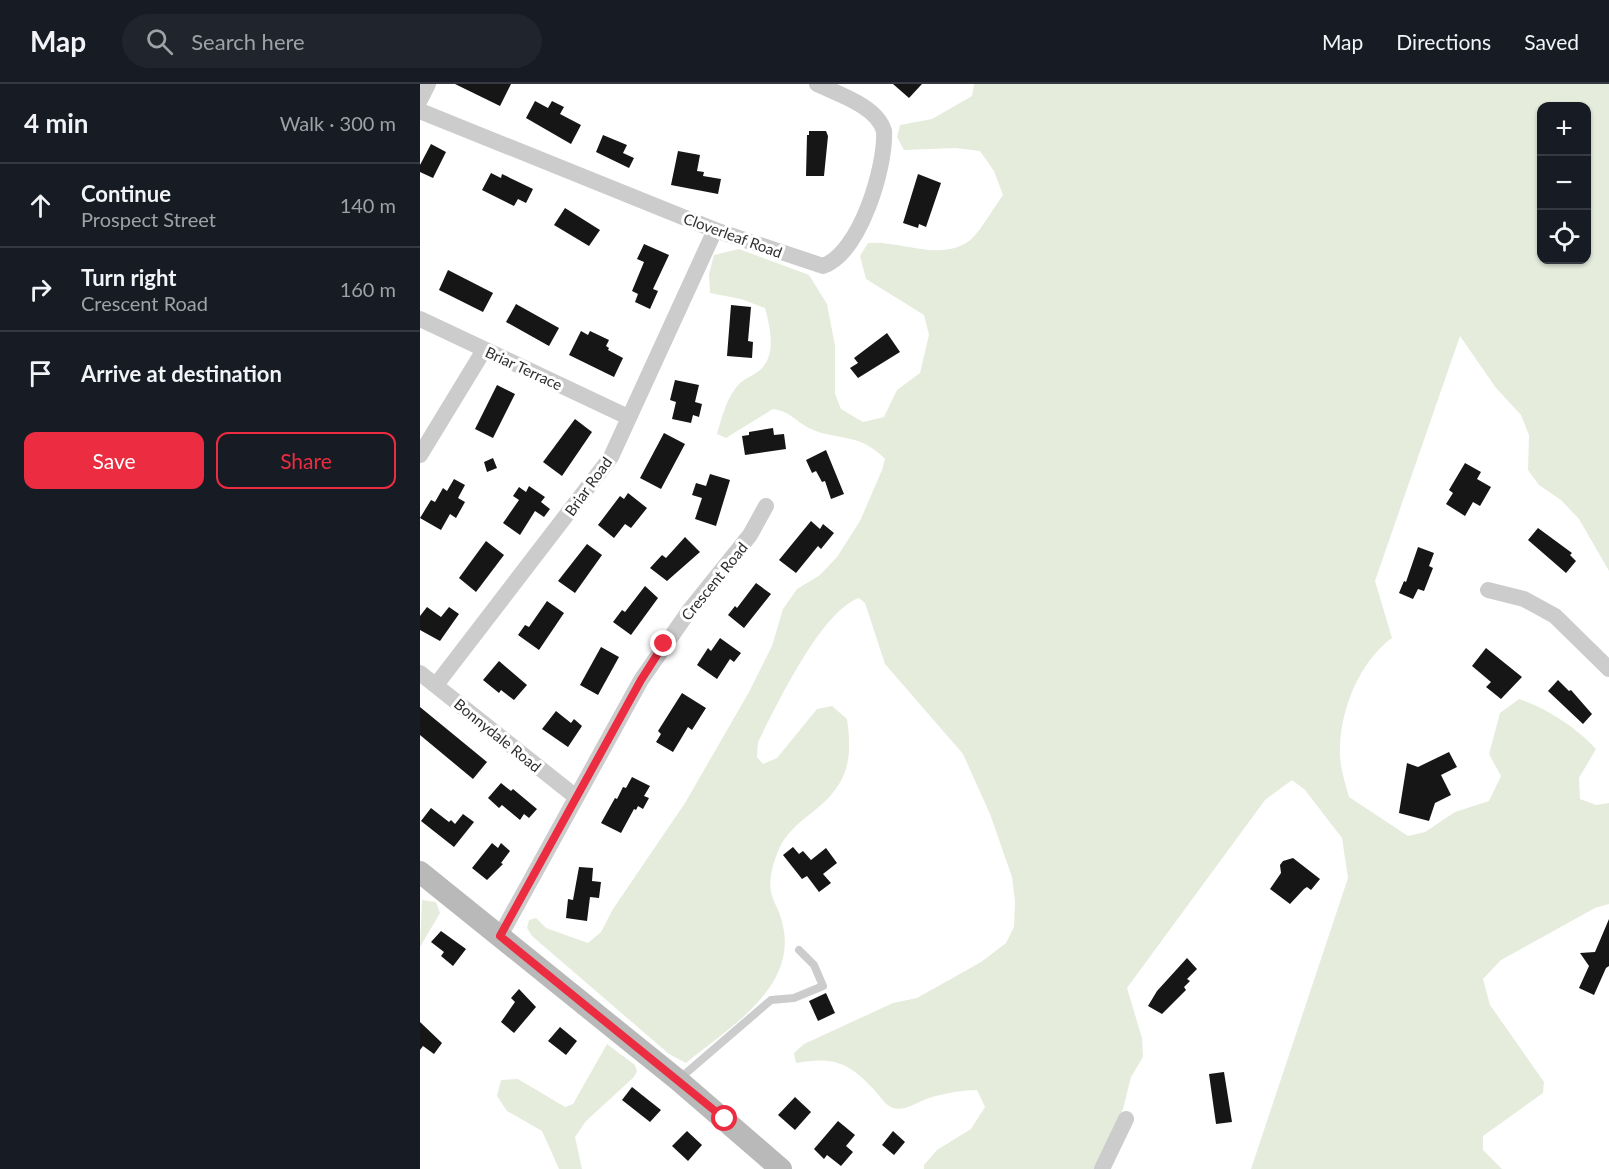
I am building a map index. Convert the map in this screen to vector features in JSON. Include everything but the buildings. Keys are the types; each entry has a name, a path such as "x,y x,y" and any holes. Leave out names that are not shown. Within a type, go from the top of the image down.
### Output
{"main road":[{"path":"420,872 678,1080 781,1169"}],"street":[{"path":"420,100 428,84"},
{"name":"Cloverleaf Road","path":"420,111 716,230 818,265 833,262 852,242 879,175 884,153 884,131 882,124 869,111 816,84"},
{"name":"Briar Road","path":"436,686 611,457 716,230"},
{"name":"Briar Terrace","path":"420,319 628,417"},
{"path":"420,455 484,350"},
{"name":"Crescent Road","path":"500,936 641,680 682,620 750,535 766,506"},
{"path":"1488,590 1524,599 1555,616 1609,669"},
{"name":"Bonnydale Road","path":"420,673 576,797"},
{"path":"1102,1169 1126,1119"}],"lane":[{"path":"678,1080 771,1000 794,999 823,986 814,964 799,950"}],"green space":[{"path":"974,84 1609,84 1609,571 1579,519 1561,500 1539,485 1528,470 1529,435 1521,415 1496,388 1460,336 1375,581 1392,638 1379,649 1358,678 1341,731 1341,766 1349,797 1408,836 1425,832 1455,812 1489,801 1501,776 1489,754 1500,713 1519,699 1560,720 1596,749 1579,778 1580,799 1596,805 1609,803 1609,904 1595,908 1501,960 1483,979 1490,1005 1544,1082 1543,1093 1483,1136 1483,1150 1502,1169 1251,1169 1348,878 1342,838 1305,790 1292,780 1265,800 1127,988 1142,1038 1143,1057 1131,1077 1123,1109 1095,1169 924,1169 924,1165 937,1150 971,1129 985,1107 977,1090 927,1098 898,1109 884,1102 850,1068 832,1062 796,1063 794,1053 804,1044 893,1003 917,998 981,962 1006,943 1014,927 1015,902 1012,877 990,814 963,754 885,664 865,603 859,598 845,606 815,640 788,684 758,742 757,757 763,764 777,758 817,709 832,706 847,719 848,759 841,781 825,801 788,834 775,860 770,880 771,892 781,918 785,945 780,967 771,986 740,1020 686,1063 669,1054 532,936 527,928 529,920 536,918 546,928 588,943 601,932 613,909 685,803 749,692 772,646 783,609 797,589 820,575 837,557 860,521 882,470 885,459 875,450 857,441 811,429 779,410 773,409 726,438 717,434 732,394 740,383 758,372 765,364 769,357 771,340 765,308 741,299 710,293 709,274 714,255 739,249 809,275 827,304 835,346 835,394 841,409 863,422 884,417 897,390 920,373 929,335 924,315 866,279 860,256 868,243 932,250 957,247 973,238 1003,195 994,171 980,151 956,148 904,150 897,137 900,125 932,119 972,96"},
{"path":"422,900 436,902 440,913 420,947"},
{"path":"607,1044 635,1065 637,1071 634,1077 586,1121 575,1137 582,1169 559,1169 542,1131 507,1111 497,1096 501,1080 518,1079 565,1107 573,1104"}],"route":[{"path":"664,644 641,680 500,936 725,1119"}]}
